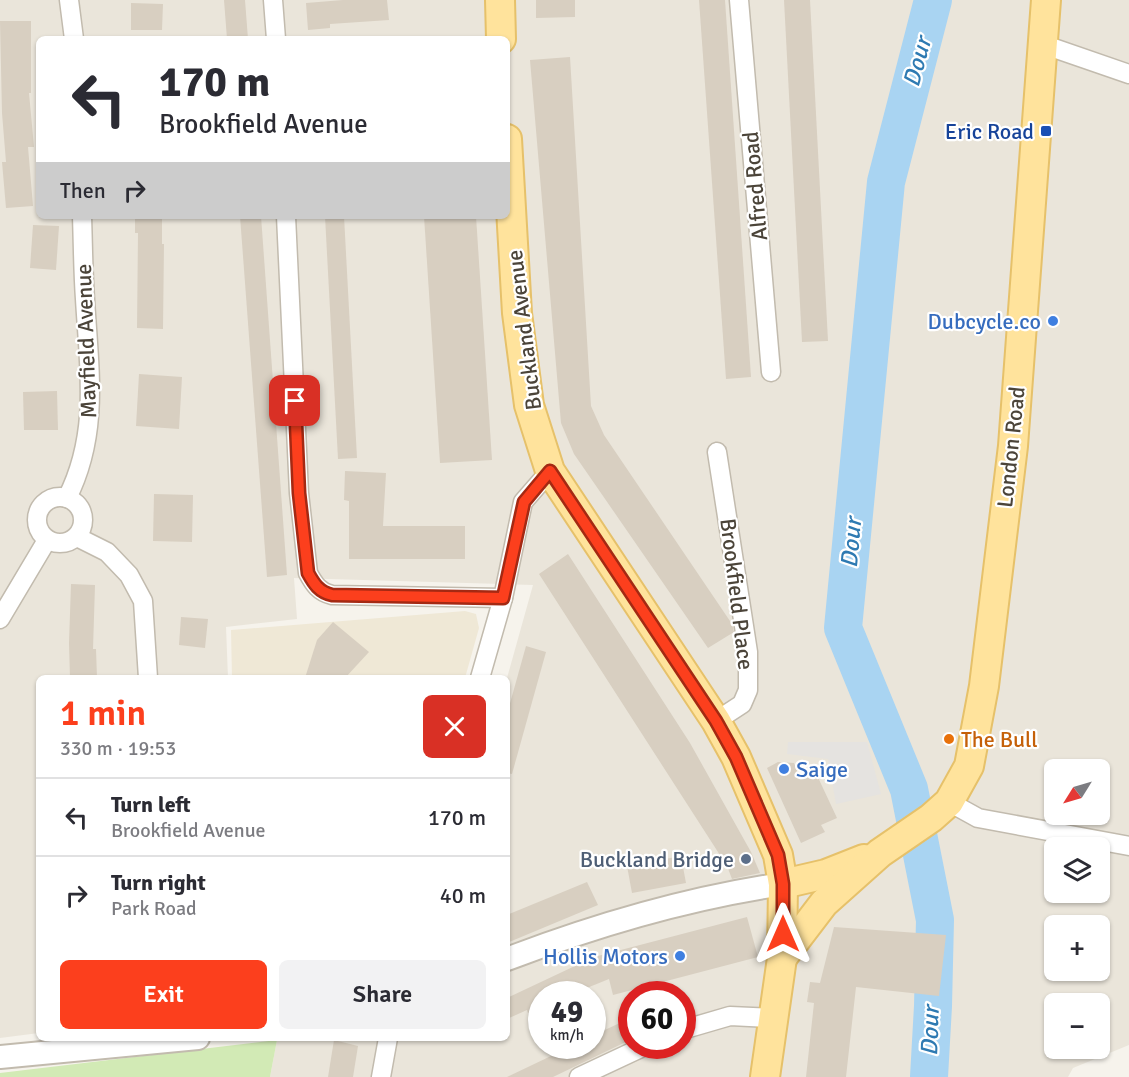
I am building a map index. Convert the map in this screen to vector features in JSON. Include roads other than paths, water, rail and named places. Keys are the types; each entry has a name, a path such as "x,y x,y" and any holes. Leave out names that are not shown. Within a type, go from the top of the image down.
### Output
{"main road":[{"path":"500,0 501,36"},
{"name":"London Road","path":"782,958 824,903 880,853 940,810 969,766 984,686 1016,417 1046,0"},
{"name":"Buckland Avenue","path":"510,186 518,313 529,405 550,471 716,721 736,757 778,855 783,884 782,958 765,1077"},
{"name":"London Road","path":"783,884 826,874 880,853"}],"street":[{"path":"69,0 75,36"},
{"path":"273,0 276,36"},
{"name":"Alfred Road","path":"739,0 771,372"},
{"path":"1042,44 1129,74"},
{"name":"Mayfield Avenue","path":"67,498 77,478 87,442 92,394 84,297 82,219"},
{"path":"286,219 299,493 308,573 313,582 322,593 332,595 503,598"},
{"name":"Brookfield Place","path":"716,721 742,704 748,690 748,652 717,452"},
{"path":"481,675 503,598 524,502 550,471"},
{"path":"57,497 67,498 81,508 84,524 77,537 70,542 63,544 47,540 38,527 38,512 49,500 57,497"},
{"path":"77,537 106,552 129,574 143,601 148,675"},
{"path":"0,619 47,540"},
{"path":"940,810 1129,846"},
{"path":"510,958 653,910 746,889 783,884"},
{"path":"696,1026 730,1016 772,1018"},
{"path":"0,1057 167,1041"},
{"path":"381,1077 387,1041"},
{"path":"579,1077 618,1059"}],"waterway":[{"name":"Dour","path":"929,1077 935,920 909,789 843,628 886,182 933,0"}],"place":[{"name":"Eric Road","path":"1046,131"},
{"name":"Dubcycle.co","path":"1053,321"},
{"name":"The Bull","path":"949,739"},
{"name":"Saige","path":"784,769"},
{"name":"Buckland Bridge","path":"746,859"},
{"name":"Hollis Motors","path":"680,956"}]}
